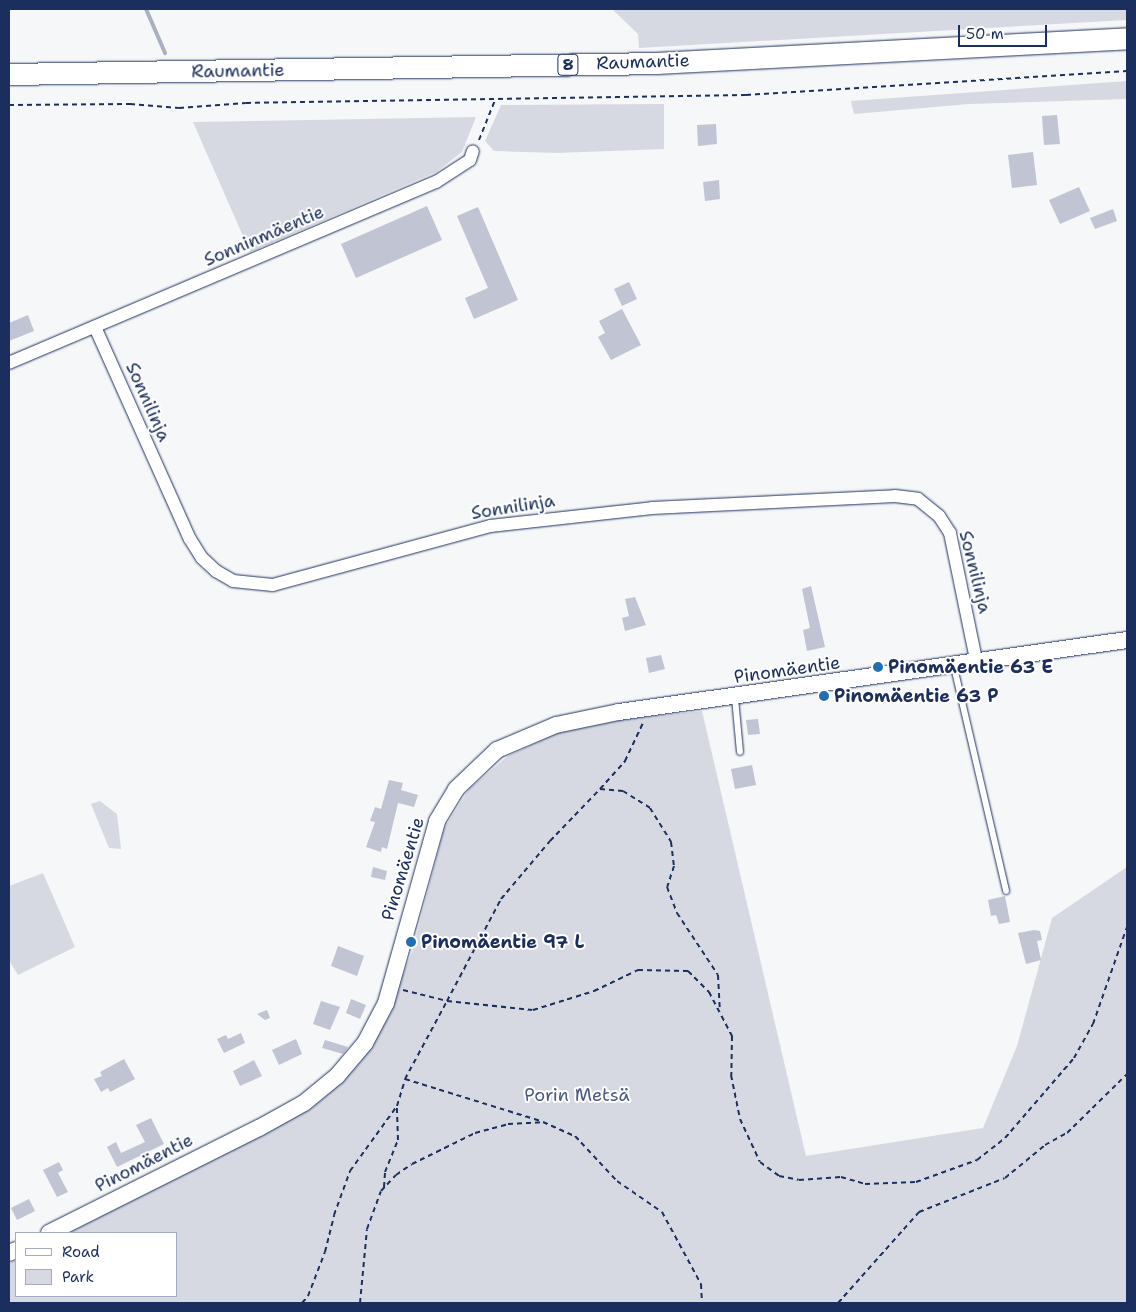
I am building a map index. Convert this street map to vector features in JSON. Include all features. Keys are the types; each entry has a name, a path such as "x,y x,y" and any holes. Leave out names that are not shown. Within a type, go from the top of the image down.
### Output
{"highway":[{"name":"Raumantie","path":"9,74 647,63 1127,38"}],"street":[{"name":"Sonninmäentie","path":"9,363 436,182 470,160 474,151"},
{"name":"Sonnilinja","path":"95,327 190,539 202,558 233,581 273,585 490,526 652,508 895,496 918,499 939,516 950,533 977,664"},
{"name":"Pinomäentie","path":"51,1232 259,1128 327,1086 365,1043 386,1003 437,821 456,789 472,771 497,750 556,724 653,707 735,698 977,664 1127,640"}],"lane":[{"path":"954,667 1006,891"},
{"path":"735,698 740,752"}],"path":[{"path":"9,105 130,104 179,108 246,103 746,95 1127,71"},
{"path":"474,151 495,100"},
{"path":"360,1303 367,1229 384,1188 385,1172 398,1140 397,1106 405,1079 501,899 550,840 625,761 638,732 653,707"},
{"path":"600,789 623,790 650,808 671,842 674,866 667,887 677,913 718,975 720,1010"},
{"path":"390,987 447,1001 533,1010 594,991 638,970 688,971 709,992 732,1036 731,1075 740,1119 760,1162 779,1176 799,1180 841,1177 865,1184 916,1182 977,1160 1005,1138 1074,1058 1093,1024 1127,927"},
{"path":"838,1303 919,1212 1005,1178 1045,1146 1068,1132 1127,1074"},
{"path":"405,1079 543,1122 575,1136 617,1181 662,1212 701,1284 702,1303"},
{"path":"302,1303 308,1296 325,1252 334,1215 350,1171 397,1106"},
{"path":"384,1188 412,1164 475,1133 508,1124 543,1122"}],"green space":[{"path":"612,9 1127,9 1127,20 639,48 638,34"},
{"path":"1127,81 1127,99 969,104 854,114 851,101"},
{"path":"664,104 664,149 557,153 494,151 485,141 501,105"},
{"path":"476,117 462,152 436,172 250,252 193,122"},
{"name":"Porin Metsä","path":"702,711 806,1156 983,1128 1017,1046 1052,918 1127,867 1127,1303 9,1303 9,1264 15,1261 15,1297 178,1297 178,1232 70,1232 308,1108 390,1006 412,952 444,829 469,789 508,756 561,731 624,719"},
{"path":"100,801 117,814 121,849 109,848 91,804"},
{"path":"43,873 75,947 18,975 9,960 9,886"}],"building":[{"path":"1057,115 1060,144 1044,145 1042,116"},
{"path":"716,124 717,144 698,146 697,125"},
{"path":"1033,152 1037,185 1012,188 1008,155"},
{"path":"719,180 720,199 705,201 703,182"},
{"path":"1079,187 1090,211 1060,224 1049,200"},
{"path":"427,206 442,240 356,278 341,244"},
{"path":"478,207 518,300 474,319 465,298 488,288 457,216"},
{"path":"1113,209 1117,221 1095,229 1090,218"},
{"path":"629,282 637,299 622,306 614,289"},
{"path":"622,309 641,345 611,360 598,337 605,333 599,321"},
{"path":"28,315 34,331 9,341 9,323"},
{"path":"811,586 825,647 807,651 803,630 810,628 802,589"},
{"path":"635,597 646,625 625,631 622,618 629,616 625,599"},
{"path":"661,655 665,669 649,673 646,658"},
{"path":"758,719 760,734 748,735 746,720"},
{"path":"752,765 756,785 735,789 731,769"},
{"path":"389,780 403,783 401,790 418,795 414,807 398,803 387,849 382,847 381,852 366,847 375,822 370,821 375,807 381,809"},
{"path":"373,867 387,871 385,880 371,877"},
{"path":"1005,896 1010,922 999,924 996,915 991,916 988,900"},
{"path":"1034,930 1040,931 1042,940 1037,941 1041,960 1026,964 1018,933"},
{"path":"338,946 364,956 357,976 331,966"},
{"path":"351,999 366,1005 360,1019 346,1013"},
{"path":"321,1001 340,1007 330,1030 313,1024"},
{"path":"267,1010 270,1018 265,1020 257,1014"},
{"path":"241,1033 245,1043 224,1053 217,1039 226,1035 228,1039"},
{"path":"296,1039 302,1054 279,1065 272,1050"},
{"path":"325,1040 348,1047 343,1054 322,1048"},
{"path":"124,1059 135,1079 110,1092 108,1088 101,1092 94,1079 102,1076 100,1072"},
{"path":"254,1060 262,1076 240,1086 233,1071"},
{"path":"151,1118 164,1144 117,1167 107,1147 116,1142 121,1153 145,1142 136,1125"},
{"path":"59,1162 63,1170 58,1173 68,1192 57,1197 43,1170"},
{"path":"29,1199 35,1211 17,1220 11,1208"}],"waterway":[{"path":"146,9 165,53"}],"place":[{"name":"Pinomäentie 63 E","path":"878,667"},
{"name":"Pinomäentie 63 P","path":"824,696"},
{"name":"Pinomäentie 97 L","path":"411,942"}]}
